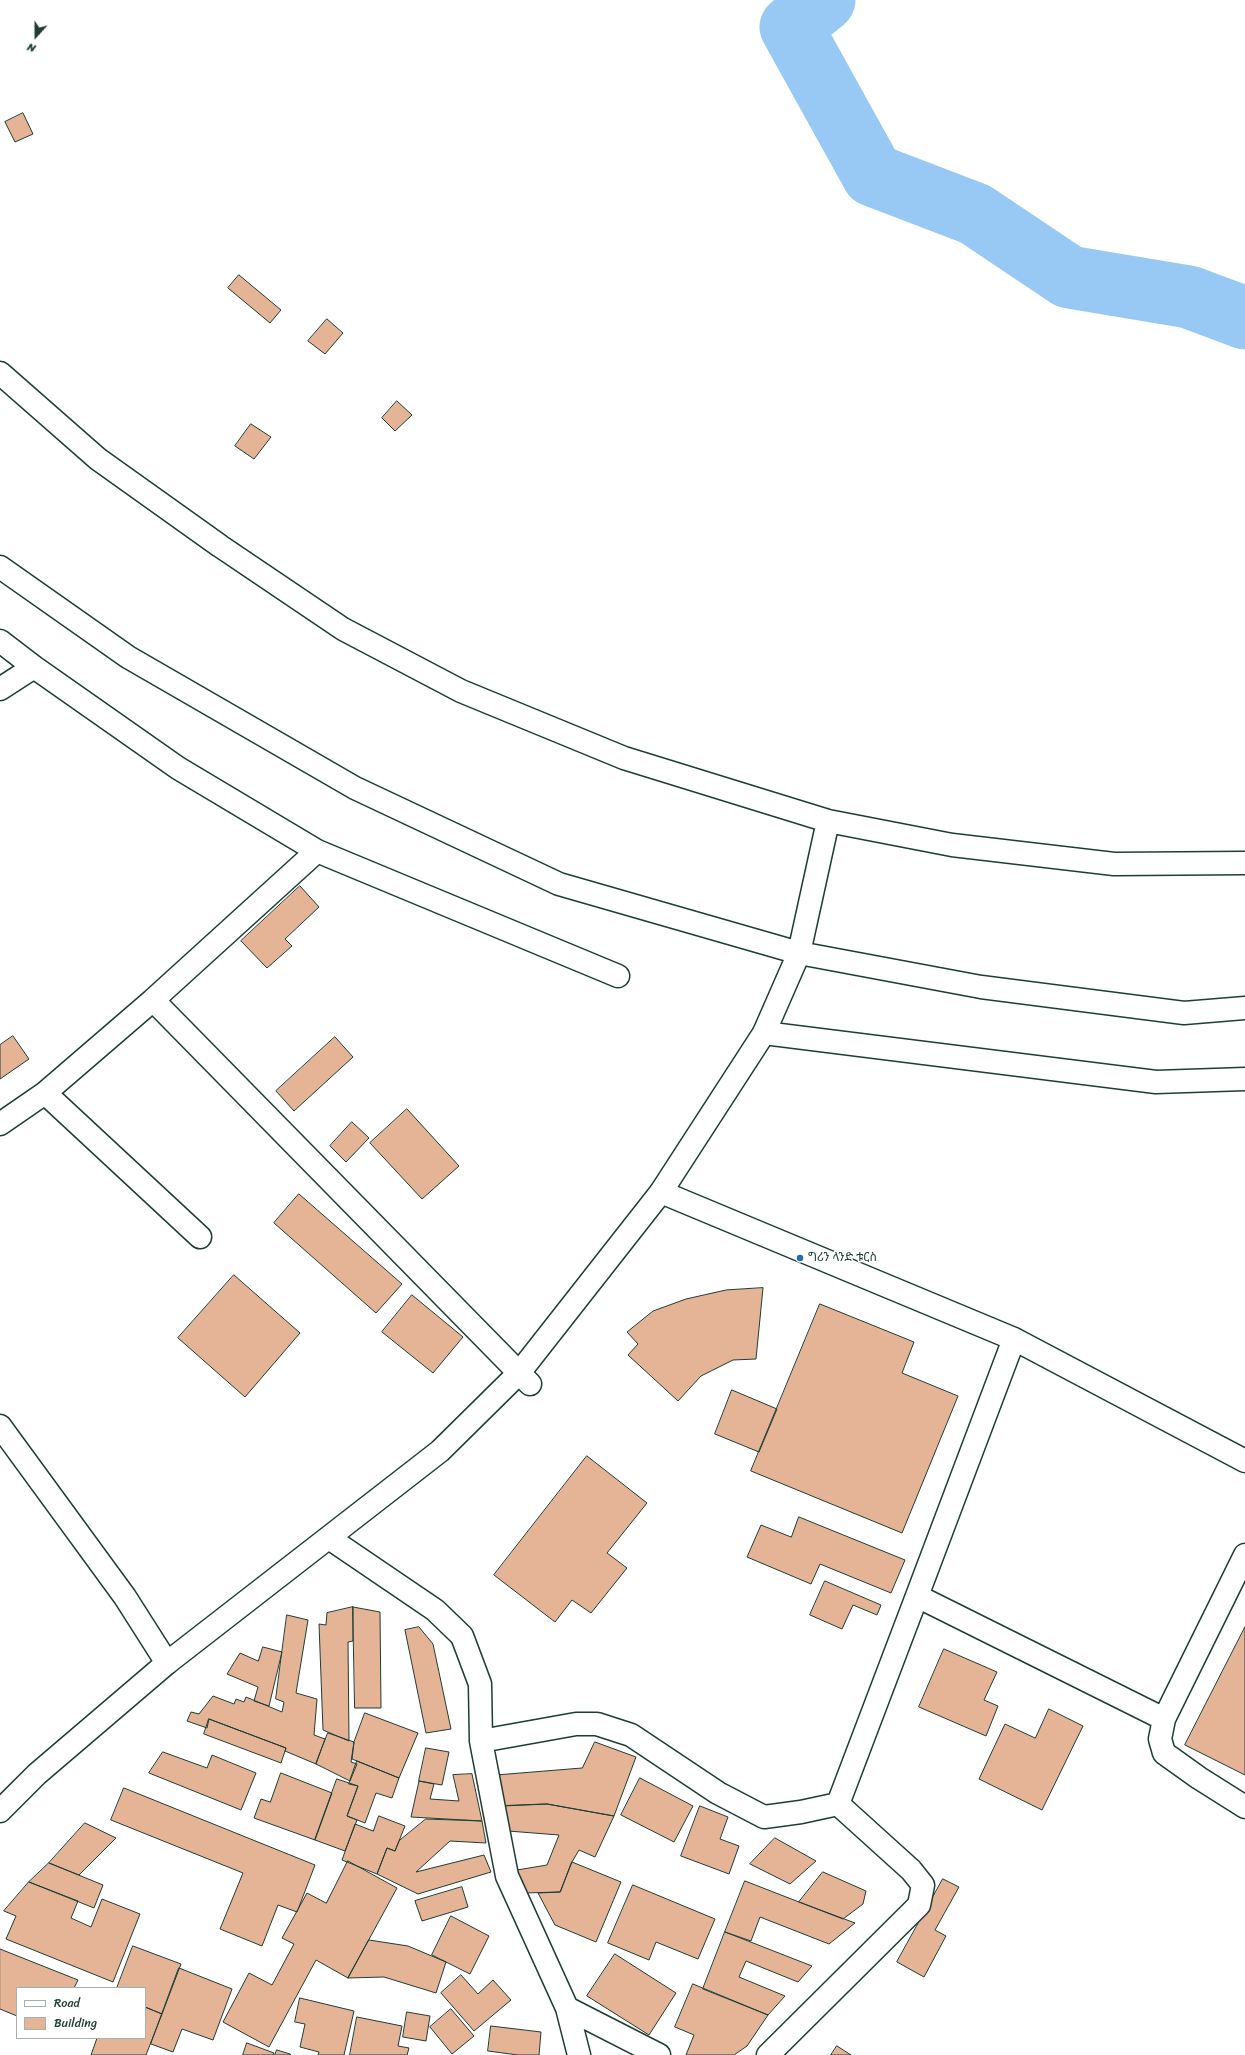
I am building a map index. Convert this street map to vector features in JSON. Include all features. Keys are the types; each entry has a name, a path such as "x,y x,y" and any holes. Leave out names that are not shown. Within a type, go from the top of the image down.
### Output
{"street":[{"path":"0,373 98,459 220,546 343,629 461,691 624,758 828,821 952,845 1114,864 1245,863"},
{"path":"0,568 128,657 355,788 559,884 799,953 981,987 1184,1013 1245,1008"},
{"path":"0,641 34,667 178,768 317,851 618,976"},
{"path":"0,689 34,667"},
{"path":"0,1811 37,1774 167,1663 440,1451 525,1378 661,1192 764,1033 799,953 828,821"},
{"path":"0,1124 45,1093 153,1000 317,851"},
{"path":"153,1000 525,1378"},
{"path":"764,1033 1156,1082 1245,1079"},
{"path":"45,1093 200,1237"},
{"path":"661,1192 1014,1339 1245,1461"},
{"path":"838,1804 1014,1339"},
{"path":"0,1426 125,1597 167,1663"},
{"path":"328,1538 435,1610 462,1636 480,1684 481,1741 507,1876 567,2008 579,2055"},
{"path":"1245,1555 1164,1718 1160,1739 1164,1753 1199,1778 1245,1806"},
{"path":"917,1596 1164,1718"},
{"path":"481,1741 576,1724 597,1724 630,1734 718,1793 764,1817 801,1812 838,1804"},
{"path":"768,2055 919,1905 923,1885 911,1870 838,1804"},
{"path":"567,2008 659,2055"}],"building":[{"path":"23,113 33,134 15,142 5,122"},
{"path":"239,275 281,310 270,323 228,288"},
{"path":"327,319 343,333 325,354 308,341"},
{"path":"397,401 412,415 395,431 382,418"},
{"path":"251,424 271,437 254,459 235,446"},
{"path":"300,886 319,907 285,939 292,946 267,968 241,941"},
{"path":"13,1036 29,1059 0,1079 0,1045"},
{"path":"335,1037 353,1057 294,1111 276,1091"},
{"path":"407,1109 459,1166 422,1199 370,1143"},
{"path":"352,1122 369,1138 346,1162 330,1146"},
{"path":"299,1194 402,1284 376,1313 274,1223"},
{"path":"234,1275 300,1333 245,1397 178,1338"},
{"path":"763,1288 756,1359 733,1360 701,1376 678,1401 628,1355 638,1344 627,1332 653,1311 686,1299 726,1290"},
{"path":"412,1295 463,1337 433,1373 382,1332"},
{"path":"820,1304 914,1342 902,1373 958,1396 902,1533 751,1471"},
{"path":"732,1390 777,1409 759,1452 715,1434"},
{"path":"587,1456 647,1503 607,1553 627,1568 591,1613 572,1600 555,1622 494,1575"},
{"path":"799,1517 905,1560 891,1593 820,1564 811,1584 747,1557 761,1525 791,1537"},
{"path":"825,1581 881,1605 877,1615 853,1605 842,1629 810,1615"},
{"path":"353,1607 353,1641 348,1642 349,1741 323,1730 319,1624 326,1625 327,1613"},
{"path":"353,1607 380,1612 381,1708 355,1708"},
{"path":"287,1615 308,1620 296,1693 317,1699 314,1735 325,1739 316,1764 285,1751 286,1748 209,1719 207,1728 187,1721 191,1712 199,1714 213,1696 234,1704 236,1699 244,1702 246,1697 282,1712 284,1702 276,1699"},
{"path":"419,1627 433,1644 451,1729 426,1733 405,1630"},
{"path":"1245,1627 1245,1775 1185,1745"},
{"path":"263,1647 282,1652 269,1706 254,1701 258,1687 227,1674 240,1653 258,1661"},
{"path":"944,1649 997,1672 984,1700 998,1706 986,1736 919,1707"},
{"path":"1049,1709 1083,1726 1042,1810 979,1779 1005,1724 1035,1738"},
{"path":"365,1713 418,1733 399,1778 352,1759 354,1742"},
{"path":"209,1719 286,1748 281,1763 204,1734"},
{"path":"328,1733 354,1742 351,1762 357,1764 350,1781 316,1764"},
{"path":"595,1742 636,1757 614,1816 547,1804 503,1806 496,1775 582,1768"},
{"path":"426,1748 449,1752 442,1785 419,1781"},
{"path":"163,1752 207,1768 212,1755 256,1773 241,1810 149,1773"},
{"path":"357,1761 399,1778 392,1798 376,1793 365,1823 347,1816 358,1786 349,1784"},
{"path":"281,1773 332,1793 315,1840 254,1818 261,1799 270,1802"},
{"path":"472,1774 482,1821 411,1817 419,1781 434,1784 430,1799 459,1801 453,1775"},
{"path":"640,1778 693,1806 674,1842 621,1815"},
{"path":"337,1779 358,1786 347,1816 357,1820 345,1851 315,1840"},
{"path":"124,1788 315,1865 297,1912 278,1905 262,1946 220,1929 243,1873 111,1820"},
{"path":"547,1804 614,1816 595,1857 579,1850 572,1862 560,1892 523,1893 517,1870 547,1865 559,1835 508,1831 503,1806"},
{"path":"700,1806 728,1817 720,1839 739,1846 729,1874 681,1856"},
{"path":"379,1816 405,1826 395,1851 387,1848 377,1874 342,1860 355,1824 373,1831"},
{"path":"426,1819 482,1821 486,1843 450,1841 416,1872 484,1855 491,1872 418,1894 377,1874 387,1848 395,1851 399,1841"},
{"path":"85,1823 116,1838 79,1875 49,1863"},
{"path":"775,1838 816,1861 790,1884 750,1864"},
{"path":"348,1861 397,1888 348,1978 316,1960 269,2047 223,2022 249,1973 272,1985 294,1944 282,1938 307,1893 326,1903"},
{"path":"572,1862 621,1882 596,1942 555,1925 538,1893 560,1892"},
{"path":"49,1863 103,1885 94,1908 29,1882"},
{"path":"823,1872 866,1891 863,1904 843,1919 799,1902"},
{"path":"943,1879 959,1887 935,1930 946,1936 924,1977 897,1962"},
{"path":"745,1881 855,1923 829,1944 760,1917 751,1941 725,1932"},
{"path":"29,1882 78,1901 71,1918 91,1927 102,1899 140,1914 113,1982 6,1939 16,1916 4,1911"},
{"path":"633,1885 715,1919 698,1959 656,1942 649,1960 608,1943"},
{"path":"462,1887 468,1907 422,1921 415,1901"},
{"path":"451,1916 489,1936 470,1974 432,1955"},
{"path":"725,1932 812,1966 798,1982 746,1961 739,1977 785,1996 768,2015 703,1989"},
{"path":"369,1940 408,1946 446,1962 436,1993 384,1977 348,1978"},
{"path":"133,1946 181,1964 162,2014 146,2007 146,1987 117,1987"},
{"path":"0,1949 78,1980 74,1987 16,1987 16,2016 0,2009"},
{"path":"615,1954 676,1993 649,2035 587,1996"},
{"path":"179,1968 232,1989 213,2040 182,2029 173,2052 151,2044"},
{"path":"461,1975 478,1994 493,1980 511,2000 474,2031 441,1993"},
{"path":"693,1984 768,2015 747,2046 734,2055 686,2055 694,2035 675,2027"},
{"path":"300,1998 354,2011 344,2055 318,2055 319,2052 300,2047 305,2024 295,2022"},
{"path":"146,2007 162,2014 146,2055 91,2055 97,2039 146,2039"},
{"path":"451,2009 474,2036 452,2054 430,2027"},
{"path":"407,2012 430,2016 426,2041 403,2037"},
{"path":"357,2017 402,2026 398,2046 409,2048 407,2055 350,2055"},
{"path":"491,2026 541,2032 539,2055 518,2055 488,2051"},
{"path":"247,2043 274,2053 273,2055 243,2055"},
{"path":"837,2046 851,2055 831,2055"},
{"path":"277,2050 290,2054 291,2055 275,2055"}],"waterway":[{"path":"824,0 791,27 873,175 975,214 1069,277 1189,297 1245,318"}],"place":[{"name":"ግሪን ላንድ ቱርስ","path":"800,1258"}]}
